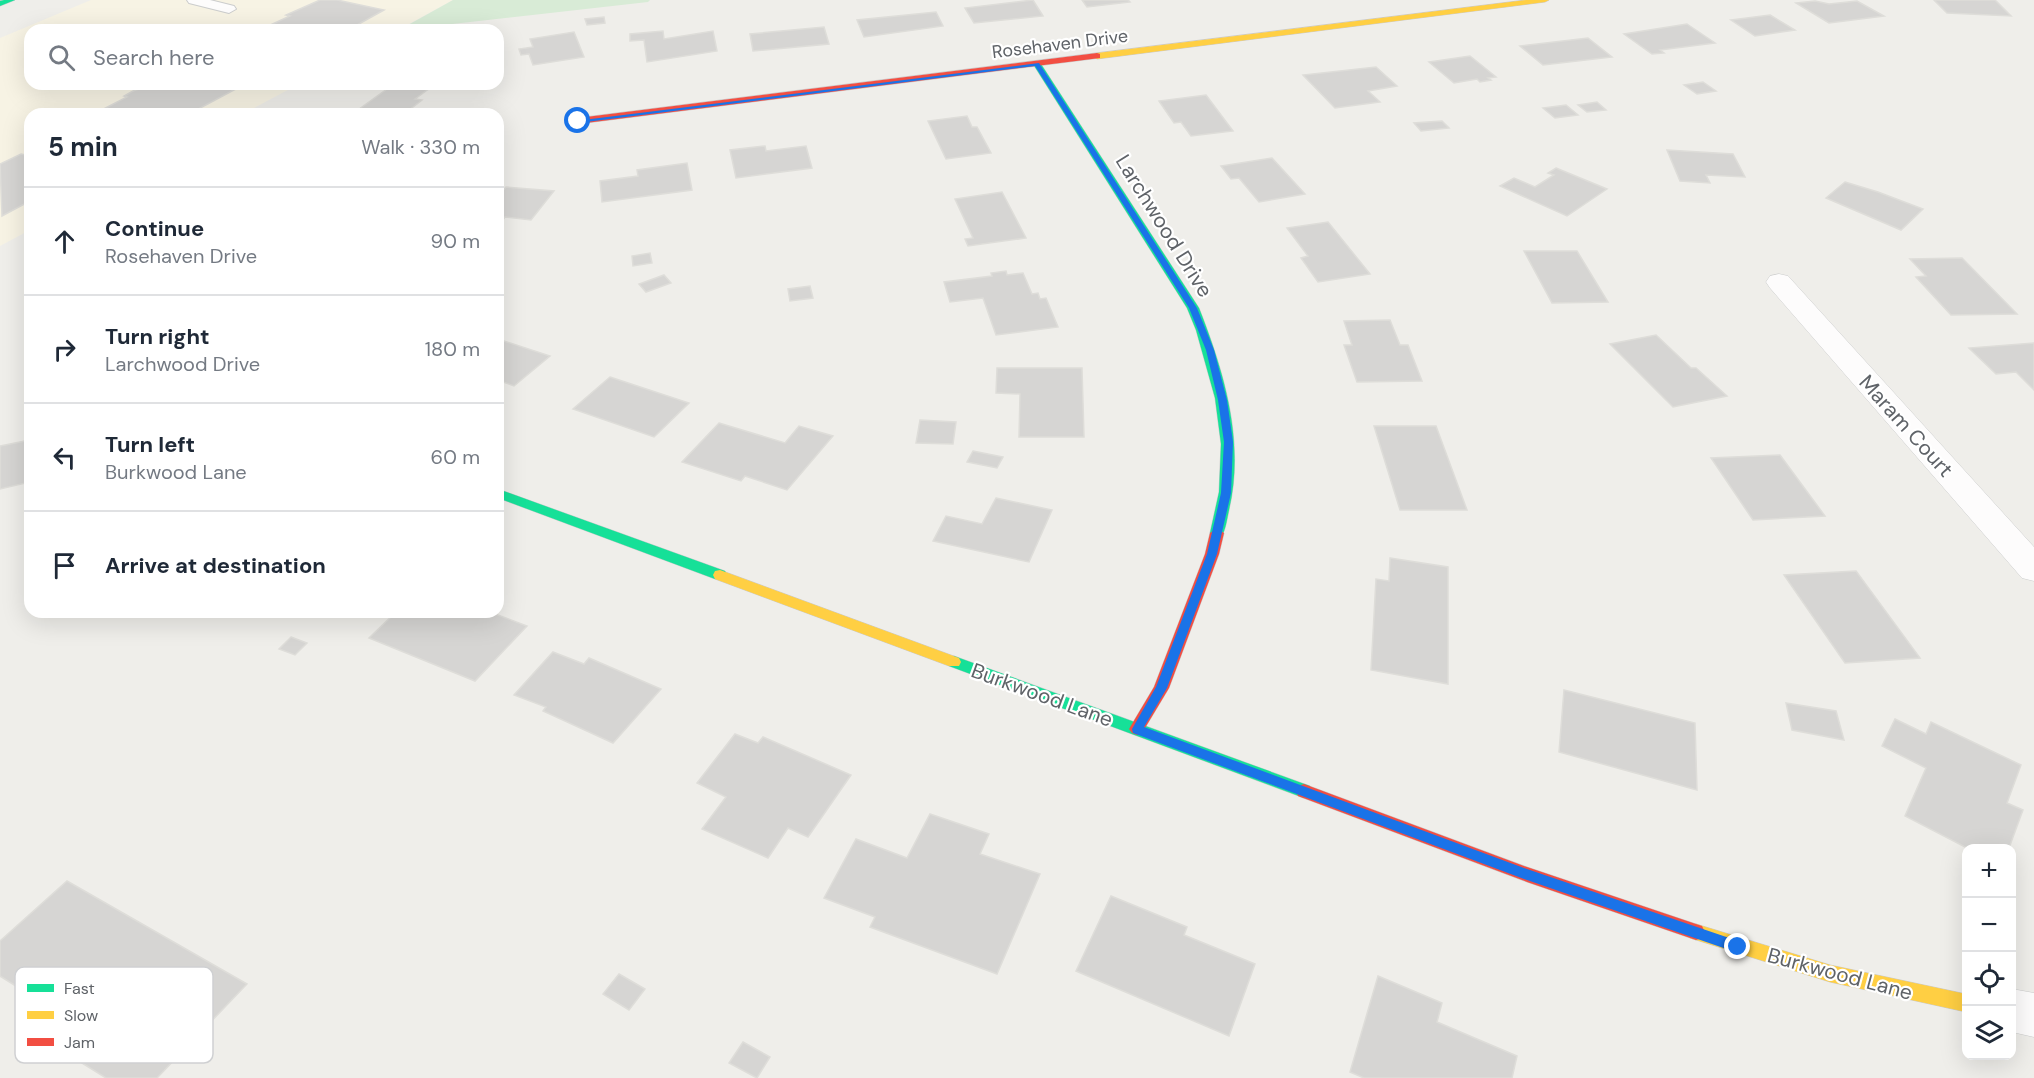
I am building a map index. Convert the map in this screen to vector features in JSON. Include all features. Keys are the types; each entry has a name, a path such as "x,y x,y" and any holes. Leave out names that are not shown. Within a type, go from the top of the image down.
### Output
{"street":[{"path":"0,4 11,0"},
{"name":"Rosehaven Drive","path":"578,121 1545,0"},
{"name":"Larchwood Drive","path":"1037,64 1193,308 1210,350 1223,400 1228,442 1226,493 1212,554 1161,688 1137,729"},
{"name":"Maram Court","path":"1779,282 2034,569"},
{"name":"Burkwood Lane","path":"504,496 1527,874 1738,947 1891,990 1962,1002"},
{"path":"2016,1012 2034,1015"}],"lane":[{"path":"194,0 229,9"}],"shaded area":[{"path":"91,0 453,0 409,24 34,24"},
{"path":"24,28 24,90 288,90 254,108 24,108 24,233 0,246 0,38"}],"green space":[{"path":"453,0 650,0 452,24 410,24"}],"building":[{"path":"320,0 337,0 384,10 359,24 272,24 290,16 286,15"},
{"path":"1033,0 1043,16 974,23 965,8"},
{"path":"1082,0 1128,0 1130,2 1087,7"},
{"path":"1934,0 1995,0 2011,16 1947,13"},
{"path":"1815,1 1829,4 1857,1 1884,16 1829,23 1796,3"},
{"path":"936,12 943,26 864,37 857,20"},
{"path":"1770,15 1795,30 1755,36 1731,20"},
{"path":"604,17 605,23 587,25 585,19"},
{"path":"1687,24 1715,43 1660,50 1664,53 1652,54 1624,34"},
{"path":"824,27 829,44 753,51 750,34"},
{"path":"663,31 664,39 713,31 717,51 647,62 644,40 630,41 630,34"},
{"path":"574,32 584,57 533,65 529,54 521,55 519,49 533,47 530,39"},
{"path":"1588,38 1612,57 1543,65 1520,46"},
{"path":"1470,56 1496,77 1480,82 1477,79 1454,83 1429,62"},
{"path":"1376,67 1397,86 1368,91 1380,102 1335,108 1303,75"},
{"path":"1703,82 1716,91 1697,94 1684,85"},
{"path":"234,90 200,108 106,108 127,97 124,96 133,91"},
{"path":"386,90 427,90 415,99 422,100 412,108 361,108"},
{"path":"1206,95 1233,131 1191,136 1181,122 1174,123 1159,101"},
{"path":"1597,102 1606,110 1587,112 1578,105"},
{"path":"1566,105 1578,115 1555,118 1543,108"},
{"path":"967,116 972,127 977,127 991,153 946,159 928,121"},
{"path":"1442,121 1449,128 1421,131 1414,123"},
{"path":"765,146 766,151 806,146 812,168 736,178 730,150"},
{"path":"1667,150 1733,154 1745,177 1706,175 1710,183 1680,181"},
{"path":"24,155 24,204 2,216 0,164"},
{"path":"1272,158 1305,194 1259,202 1239,178 1231,179 1221,166"},
{"path":"687,163 692,190 602,202 600,181 638,176 637,170"},
{"path":"1556,168 1607,189 1567,216 1500,186 1514,178 1535,187 1554,175 1548,173"},
{"path":"1845,182 1923,209 1901,230 1826,198"},
{"path":"506,187 554,191 531,220 504,218 504,189"},
{"path":"1002,192 1026,238 968,246 965,239 973,238 955,199"},
{"path":"1328,222 1370,274 1318,282 1301,258 1308,256 1287,228"},
{"path":"1524,251 1577,251 1608,302 1552,303"},
{"path":"650,253 652,263 633,266 632,256"},
{"path":"1962,258 2017,314 1951,315 1916,277 1926,276 1910,259"},
{"path":"1006,271 1007,275 1023,273 1032,294 1038,293 1040,299 1046,298 1058,327 996,335 983,298 950,302 944,282 992,276 991,273"},
{"path":"664,275 671,283 646,292 639,284"},
{"path":"810,286 813,298 790,301 788,289"},
{"path":"1390,320 1400,345 1408,345 1422,381 1357,382 1344,345 1352,345 1344,321"},
{"path":"1656,335 1691,368 1696,368 1727,396 1673,407 1610,344"},
{"path":"504,341 550,356 514,386 504,382"},
{"path":"2034,343 2034,390 2016,372 1996,374 1969,348"},
{"path":"997,368 1082,368 1084,437 1019,437 1020,394 996,393"},
{"path":"610,377 689,403 654,437 573,409"},
{"path":"920,420 956,422 953,444 916,443"},
{"path":"719,423 785,443 799,426 833,436 787,490 745,476 741,481 682,462"},
{"path":"1374,426 1436,426 1467,510 1400,510"},
{"path":"24,441 24,483 0,489 0,446"},
{"path":"973,451 1003,457 997,468 967,462"},
{"path":"1780,455 1825,516 1753,520 1711,458"},
{"path":"996,498 1052,510 1029,562 933,541 946,516 982,524"},
{"path":"1390,558 1448,567 1448,684 1371,670 1376,579 1389,581"},
{"path":"1856,571 1920,658 1845,663 1784,575"},
{"path":"504,617 527,626 475,681 369,638 390,618"},
{"path":"291,637 307,643 295,655 279,649"},
{"path":"553,652 584,664 589,658 661,689 613,743 543,711 546,707 514,695"},
{"path":"1564,690 1695,723 1697,790 1559,752"},
{"path":"1786,703 1836,711 1844,740 1792,730"},
{"path":"1895,719 1926,734 1931,722 2021,765 2007,803 2023,810 2010,844 1962,845 1905,816 1926,768 1882,746"},
{"path":"735,734 758,743 763,737 851,775 808,837 788,828 768,858 702,829 726,797 697,783"},
{"path":"930,814 989,834 980,854 1040,874 997,974 870,927 875,917 824,898 856,839 907,858"},
{"path":"67,881 247,984 213,1020 213,967 15,967 15,985 0,976 0,941"},
{"path":"1111,896 1187,927 1184,935 1255,964 1229,1036 1076,971"},
{"path":"619,974 645,989 629,1010 603,994"},
{"path":"1378,976 1442,1003 1437,1022 1517,1056 1512,1078 1364,1078 1350,1072"},
{"path":"743,1042 770,1057 757,1078 729,1063"},
{"path":"82,1063 171,1063 157,1078 106,1078"}],"traffic: fast":[{"path":"0,4 11,0"},
{"path":"1037,64 1193,308 1202,330 1222,398 1228,444 1226,492 1217,533"},
{"path":"504,495 720,575"},
{"path":"954,662 1304,791"}],"traffic: slow":[{"path":"1097,56 1545,0"},
{"path":"720,575 954,662"},
{"path":"1696,932 1830,973 1897,990 1962,1002"}],"traffic: jam":[{"path":"578,121 1097,56"},
{"path":"1137,729 1161,688 1212,554 1217,533"},
{"path":"1304,791 1527,874 1696,932"}],"route":[{"path":"578,121 1037,64 1193,308 1210,350 1223,400 1228,442 1226,493 1212,554 1161,688 1137,729 1527,874 1738,947"}]}
